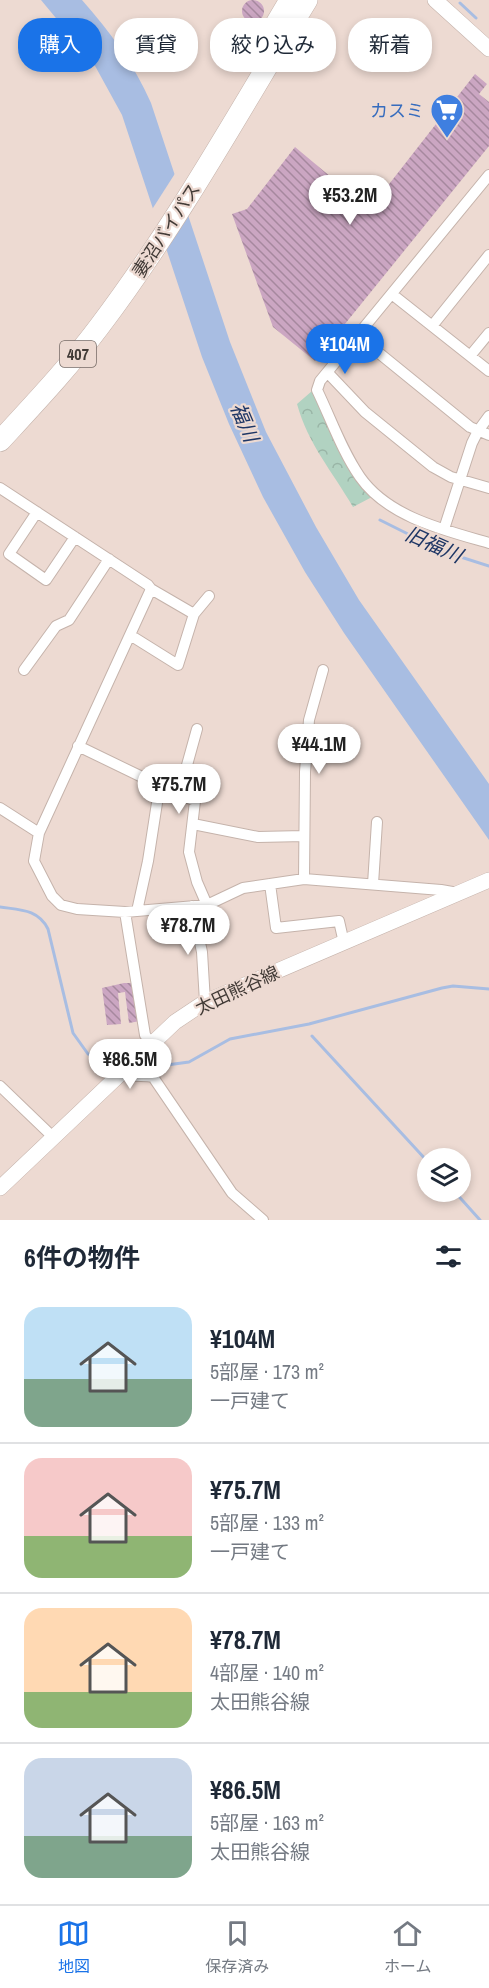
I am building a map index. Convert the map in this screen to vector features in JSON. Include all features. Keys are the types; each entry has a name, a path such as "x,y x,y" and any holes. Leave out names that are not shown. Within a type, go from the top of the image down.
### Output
{"highway":[{"name":"妻沼バイパス","path":"199,167 290,0"},
{"name":"妻沼バイパス","path":"0,441 98,330 143,253 308,0"},
{"name":"妻沼バイパス","path":"0,419 43,372 112,287 143,253"}],"main road":[{"path":"435,0 489,48"},
{"name":"太田熊谷線","path":"0,1188 151,1043 175,1022 205,1002 489,880"}],"street":[{"path":"489,175 321,381 318,390 360,477 389,505 400,512 444,529 489,543"},
{"path":"432,326 489,255"},
{"path":"393,295 489,371"},
{"path":"470,356 489,333"},
{"path":"358,336 470,427 489,435"},
{"path":"328,373 365,412 433,467 451,477 489,488"},
{"path":"444,529 478,431 489,416"},
{"path":"0,488 151,589 194,614"},
{"path":"37,512 9,554 46,580 75,537"},
{"path":"24,670 56,626 69,620 109,560"},
{"path":"151,589 39,832 34,861 52,896 62,905 77,909 125,912 207,905 243,888 304,879 458,893"},
{"path":"130,635 178,665 194,614 209,596"},
{"path":"304,879 305,772 309,720 323,670"},
{"path":"178,794 197,729"},
{"path":"78,746 140,776"},
{"path":"137,911 148,861 159,790 195,801 189,852 197,882 207,905"},
{"path":"1,809 39,832"},
{"path":"373,884 377,822"},
{"path":"193,824 258,837 304,836"},
{"path":"270,884 276,928 339,921 344,943"},
{"path":"192,906 202,952 205,1002"},
{"path":"125,912 144,1035 151,1043"},
{"path":"122,1071 131,1076 153,1077 232,1193 263,1220"},
{"path":"0,1086 53,1137"}],"green space":[{"path":"312,391 372,497 353,507 314,445 297,404"}],"water":[{"path":"41,0 82,0 97,18 56,18"},
{"name":"福川","path":"102,24 114,39 114,72 135,72 151,103 230,342 266,432 316,527 359,600 489,784 489,840 344,633 305,572 263,497 229,424 202,357 122,115 98,72 102,72"}],"pier":[{"path":"176,172 189,211 164,249 151,211"}],"building":[{"path":"249,1 257,1 263,7 262,18 244,18 243,15 243,7"},
{"path":"475,74 487,84 479,94 489,102 489,146 315,361 273,327 232,214 247,209 295,147 356,198 379,197"},
{"path":"135,983 140,1021 129,1023 125,992 118,993 121,1024 107,1025 102,988"}],"waterway":[{"path":"460,3 476,18"},
{"name":"旧福川","path":"380,520 442,551 489,566"},
{"path":"0,907 34,914 44,922 48,929 73,1033 88,1054 116,1060"},
{"path":"145,1068 189,1062 230,1039 309,1024 442,988 453,986 489,989"},
{"path":"312,1036 417,1150"},
{"path":"464,1202 480,1220"}],"place":[{"name":"カスミ","path":"447,139"}]}
